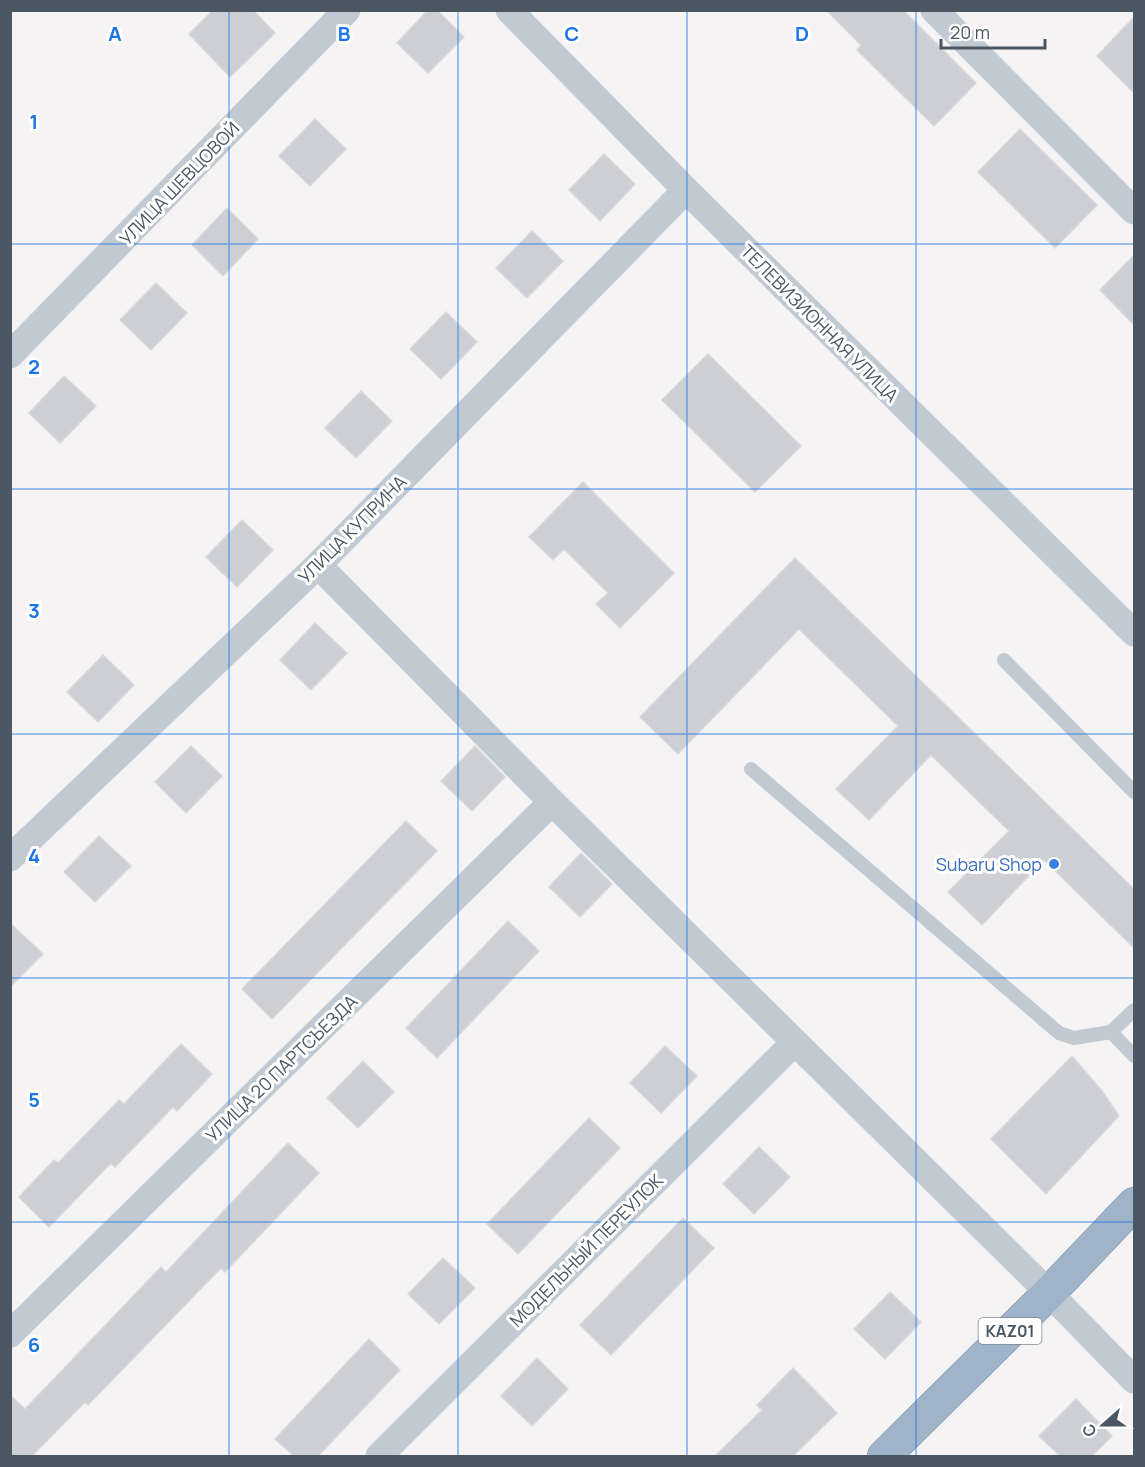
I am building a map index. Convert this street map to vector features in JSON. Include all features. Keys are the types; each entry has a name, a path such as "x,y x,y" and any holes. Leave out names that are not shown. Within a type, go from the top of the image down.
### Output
{"highway":[{"name":"KАZ01","path":"884,1456 1049,1293 1134,1204"}],"street":[{"name":"УЛИЦА ШЕВЦОВОЙ","path":"10,355 347,10"},
{"name":"ТЕЛЕВИЗИОННАЯ УЛИЦА","path":"509,10 686,190 1134,633"},
{"path":"934,10 1134,211"},
{"name":"УЛИЦА КУПРИНА","path":"10,858 318,565 686,190"},
{"path":"318,565 552,802 1049,1293 1134,1380"},
{"name":"УЛИЦА 20 ПАРТСЪЕЗДА","path":"10,1334 552,802"},
{"name":"МОДЕЛЬНЫЙ ПЕРЕУЛОК","path":"379,1456 794,1043"}],"lane":[{"path":"1004,660 1134,792"},
{"path":"751,769 1059,1033 1074,1038 1111,1032 1134,1010"},
{"path":"1111,1032 1134,1056"}],"building":[{"path":"213,10 253,10 275,33 230,77 189,34"},
{"path":"428,10 437,10 464,37 428,73 397,43"},
{"path":"826,10 903,10 976,83 934,126 857,50 861,45"},
{"path":"1134,17 1134,93 1097,56"},
{"path":"315,119 346,149 310,186 279,156"},
{"path":"1020,129 1097,205 1055,248 978,172"},
{"path":"604,154 635,184 600,221 569,190"},
{"path":"227,208 258,239 223,276 192,245"},
{"path":"532,231 563,261 527,298 496,268"},
{"path":"1134,255 1134,325 1100,290"},
{"path":"156,283 187,313 151,350 120,320"},
{"path":"446,312 477,342 441,379 410,349"},
{"path":"708,354 801,446 755,492 662,400"},
{"path":"64,376 96,406 60,443 29,413"},
{"path":"361,391 392,421 356,458 325,428"},
{"path":"583,482 674,573 620,628 596,604 608,593 564,549 553,560 529,537"},
{"path":"242,520 273,550 237,587 206,557"},
{"path":"795,558 1134,889 1134,948 1044,860 982,925 948,892 1009,831 931,755 869,820 836,789 898,726 799,629 678,754 640,717"},
{"path":"315,623 347,653 311,690 280,660"},
{"path":"103,655 134,685 98,722 67,692"},
{"path":"191,746 222,776 186,813 155,782"},
{"path":"475,746 505,777 472,811 441,781"},
{"path":"406,821 437,851 272,1019 242,989"},
{"path":"99,836 131,866 95,902 64,872"},
{"path":"581,853 612,884 580,917 549,887"},
{"path":"508,921 539,951 437,1058 406,1028"},
{"path":"10,923 43,954 10,987"},
{"path":"181,1044 212,1074 177,1111 173,1107 115,1167 111,1163 49,1227 19,1197 54,1160 58,1163 119,1100 124,1104"},
{"path":"665,1046 697,1076 661,1113 630,1083"},
{"path":"1072,1056 1102,1091 1119,1116 1046,1194 991,1139"},
{"path":"363,1061 394,1092 358,1128 327,1098"},
{"path":"589,1118 620,1148 518,1254 487,1224"},
{"path":"288,1143 319,1173 225,1272 221,1268 88,1405 85,1402 32,1456 10,1456 10,1395 25,1409 161,1267 166,1272"},
{"path":"759,1147 790,1177 754,1214 723,1184"},
{"path":"683,1218 714,1248 611,1355 580,1325"},
{"path":"443,1258 475,1288 439,1324 408,1294"},
{"path":"890,1292 921,1322 885,1359 854,1329"},
{"path":"369,1339 400,1370 318,1456 294,1456 275,1439"},
{"path":"537,1358 568,1389 532,1426 501,1396"},
{"path":"793,1368 837,1413 793,1456 715,1456 762,1410 757,1405"},
{"path":"1076,1399 1112,1436 1092,1456 1060,1456 1039,1436"}],"place":[{"name":"Subaru Shop","path":"1054,864"}]}
